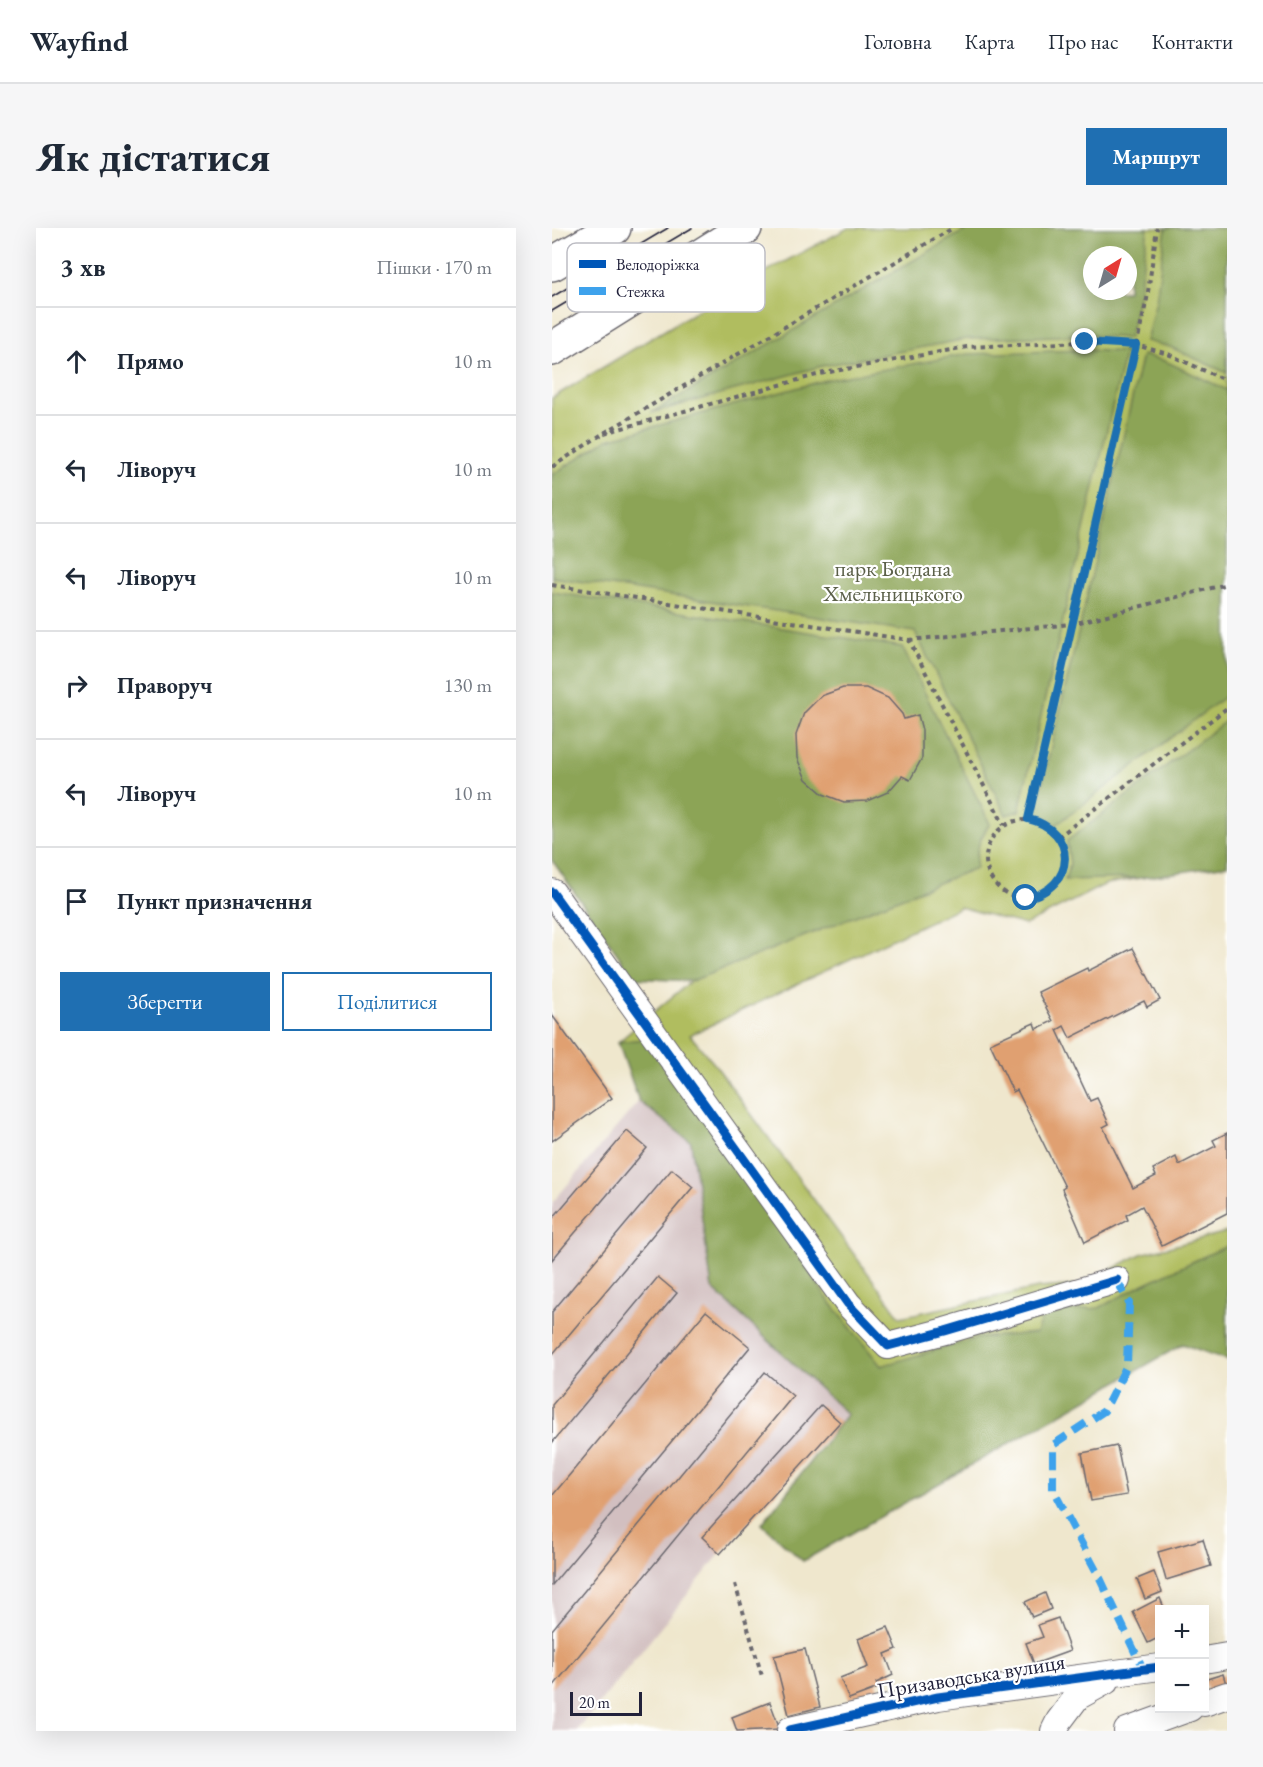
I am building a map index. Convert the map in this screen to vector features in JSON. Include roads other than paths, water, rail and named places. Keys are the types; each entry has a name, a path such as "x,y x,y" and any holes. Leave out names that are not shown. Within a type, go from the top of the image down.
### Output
{"main road":[{"path":"588,243 614,228"},
{"path":"721,243 745,228"},
{"path":"552,264 567,255"},
{"path":"552,349 611,312"}],"street":[{"path":"552,892 848,1304 888,1346 1117,1280"},
{"path":"1209,1659 1227,1656"},
{"name":"Призаводська вулиця","path":"790,1730 938,1697 1155,1668"},
{"path":"1054,1731 1077,1697 1119,1673"},
{"path":"1209,1701 1227,1695"},
{"path":"1127,1731 1176,1713"}],"tram line":[{"path":"643,243 668,228"},
{"path":"667,243 692,228"},
{"path":"552,297 567,288"},
{"path":"552,311 567,302"}],"park label":[{"name":"парк Богдана Хмельницького","path":"893,580"}]}
